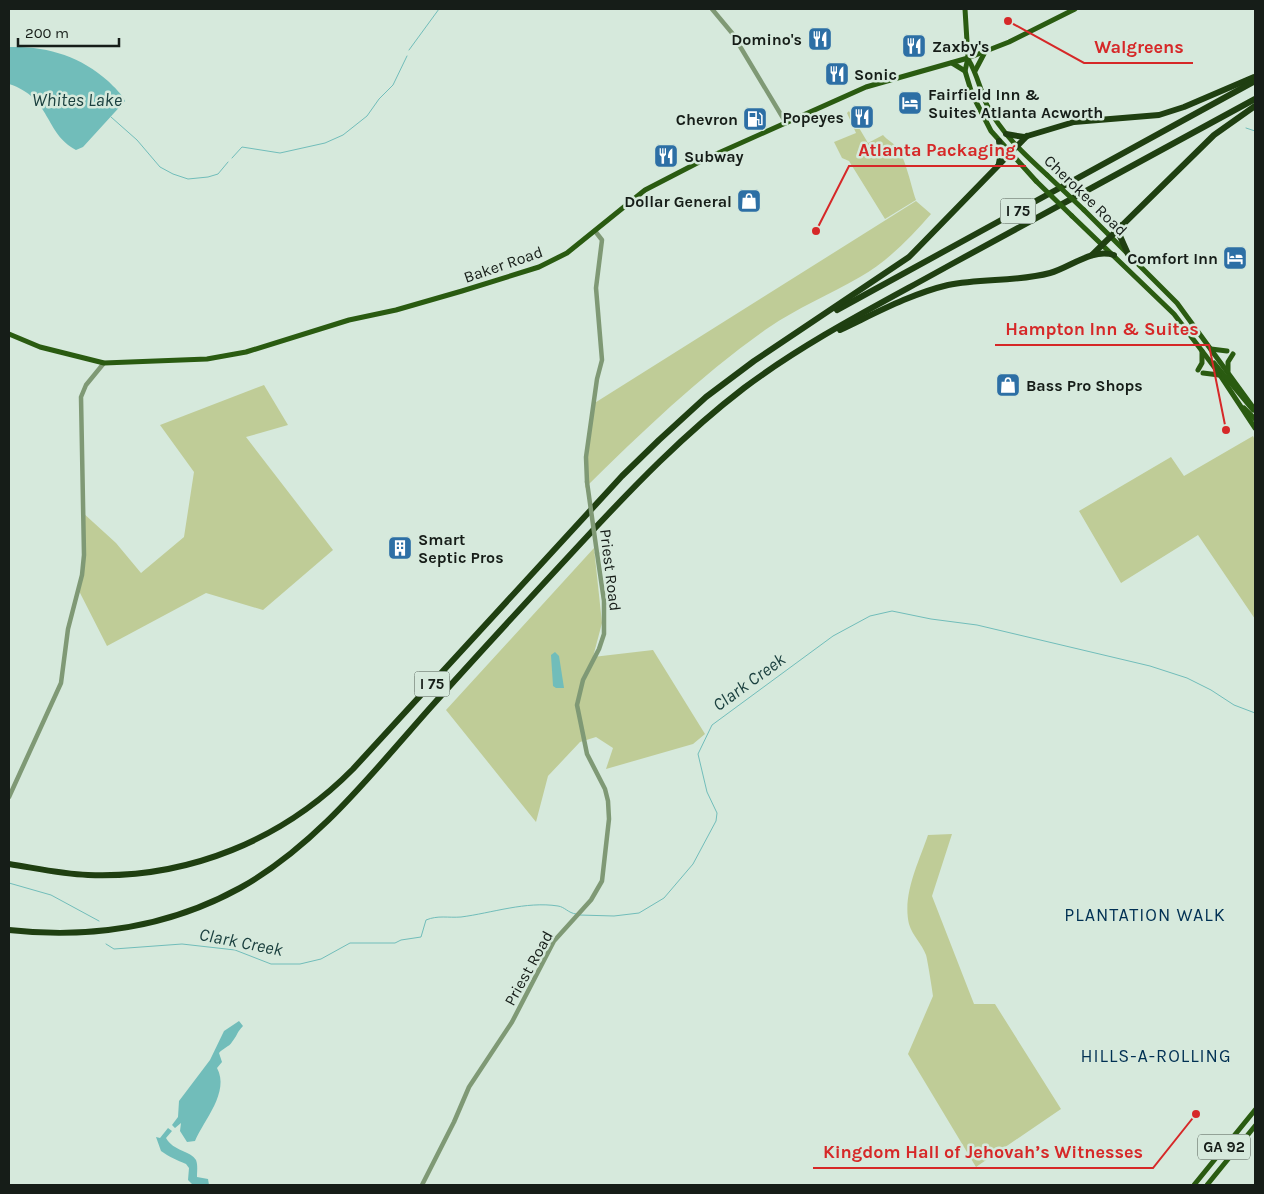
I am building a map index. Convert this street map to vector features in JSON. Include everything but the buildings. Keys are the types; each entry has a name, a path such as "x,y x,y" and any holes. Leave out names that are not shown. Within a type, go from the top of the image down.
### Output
{"highway":[{"path":"1006,134 1027,136 1074,122 1134,118 1166,113 1255,79"},
{"name":"I 75","path":"9,864 89,875 122,875 161,870 198,862 235,850 277,829 328,793 360,763 622,476 706,397 782,342 1255,79"},
{"name":"I 75","path":"9,930 64,934 100,932 149,923 208,904 241,887 280,862 344,804 490,641 652,467 724,404 795,351 1255,99"},
{"path":"1091,256 1110,235 1214,135 1255,106"},
{"path":"782,342 909,257 999,162 1027,136"},
{"path":"998,140 1001,150 999,162"},
{"path":"1122,225 1120,236 1128,254"},
{"path":"795,351 928,291 962,283 1048,273 1091,256 1102,253 1114,255"}],"main road":[{"path":"952,63 965,71 968,58 965,9"},
{"name":"Baker Road","path":"9,334 40,347 104,363 207,359 246,352 349,320 399,310 539,267 567,254 645,190 705,159 866,88 987,51 1037,30 1075,9"},
{"path":"974,71 987,51"},
{"name":"Cherokee Road","path":"968,58 987,104 1006,134 1016,146 1172,297 1255,411"},
{"name":"Cherokee Road","path":"965,71 979,109 1009,154 1170,309 1201,348 1255,428"},
{"path":"1201,348 1203,360 1200,372 1212,372 1221,376"},
{"path":"1211,349 1227,351"},
{"path":"1228,372 1228,362 1233,354"},
{"path":"1211,362 1217,364 1243,401 1255,411"},
{"path":"1238,402 1255,419"},
{"name":"GA 92","path":"1194,1185 1255,1110"},
{"name":"GA 92","path":"1207,1185 1255,1126"}],"street":[{"path":"712,9 736,38 786,123"},
{"name":"Priest Road","path":"422,1185 454,1122 469,1087 512,1022 554,942 595,894 602,881 609,819 607,796 587,754 577,705 583,680 599,649 604,634 604,601 586,482 586,457 602,360 596,288 602,240 595,231"},
{"path":"9,797 61,683 68,629 82,575 84,555 80,435 81,396 86,385 104,363"}],"green space":[{"path":"849,111 868,143 883,135 896,146 906,166 916,200 885,219 849,161 842,158 834,142 856,133 847,113"},
{"path":"916,201 931,214 889,257 860,277 779,321 743,346 673,404 585,488 593,404"},
{"path":"264,385 288,425 246,437 333,550 263,610 206,593 107,646 78,589 84,554 82,512 116,543 141,573 184,537 194,472 160,425"},
{"path":"1253,436 1255,440 1255,619 1198,535 1121,583 1079,511 1171,457 1184,476"},
{"path":"594,548 602,623 593,657 653,650 705,734 693,744 606,769 613,748 596,737 580,742 548,776 536,822 446,710"},
{"path":"952,834 932,896 974,1004 995,1004 1061,1109 976,1167 908,1054 933,996 926,955 912,932 907,913 912,878 928,835"}],"water":[{"name":"Whites Lake","path":"9,47 37,48 74,59 97,72 108,81 125,101 83,147 76,150 58,134 33,98 23,90 9,84"},
{"path":"555,652 559,656 564,688 553,686 551,655"},
{"path":"239,1021 243,1026 231,1044 219,1053 222,1062 217,1068 220,1077 220,1087 214,1106 195,1141 187,1142 180,1131 181,1123 175,1128 172,1125 178,1117 179,1101 210,1060 224,1031"},
{"path":"168,1128 172,1131 166,1138 173,1146 194,1157 197,1164 197,1177 208,1179 209,1185 193,1185 188,1180 189,1168 186,1164 161,1151 156,1137 160,1138"}],"waterway":[{"path":"409,50 439,9"},
{"path":"232,158 242,147 280,153 325,143 343,135 367,116 379,99 393,85 407,56"},
{"path":"111,117 137,140 160,167 173,174 188,179 208,177 218,174 228,162"},
{"path":"1246,128 1255,131"},
{"name":"Clark Creek","path":"579,915 614,916 639,913 664,898 693,864 716,821 717,813 707,792 698,754 712,725 833,636 870,616 892,611 931,619 977,625 1150,666 1187,678 1211,690 1234,705 1255,713"},
{"name":"Clark Creek","path":"9,883 51,895 99,921"},
{"name":"Clark Creek","path":"106,944 114,949 182,944 235,950 271,964 300,964 321,959 350,943 395,943 401,940 421,937 426,920 435,918 461,917 534,905 558,906 576,914"}],"place":[{"name":"Walgreens","path":"1008,21"},
{"name":"Domino's","path":"820,39"},
{"name":"Zaxby's","path":"914,46"},
{"name":"Sonic","path":"837,74"},
{"name":"Fairfield Inn & Suites Atlanta Acworth","path":"910,103"},
{"name":"Popeyes","path":"862,117"},
{"name":"Chevron","path":"755,119"},
{"name":"Subway","path":"666,156"},
{"name":"Dollar General","path":"749,201"},
{"name":"Atlanta Packaging","path":"816,231"},
{"name":"Comfort Inn","path":"1235,258"},
{"name":"Bass Pro Shops","path":"1008,385"},
{"name":"Hampton Inn & Suites","path":"1226,430"},
{"name":"Smart Septic Pros","path":"400,548"},
{"name":"Kingdom Hall of Jehovah’s Witnesses","path":"1196,1114"}],"district":[{"name":"PLANTATION WALK","path":"1145,915"},
{"name":"HILLS-A-ROLLING","path":"1156,1056"}]}
